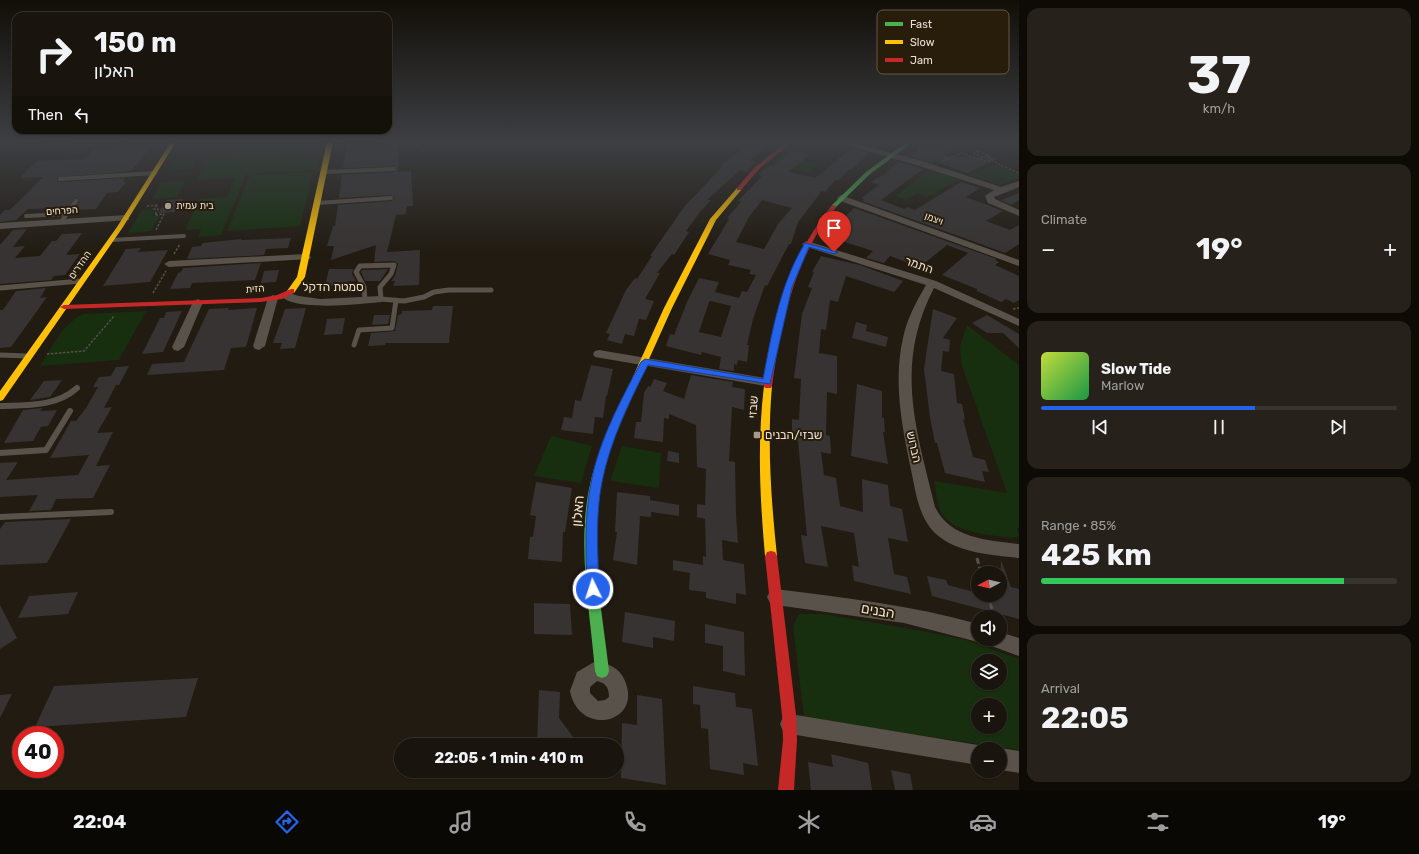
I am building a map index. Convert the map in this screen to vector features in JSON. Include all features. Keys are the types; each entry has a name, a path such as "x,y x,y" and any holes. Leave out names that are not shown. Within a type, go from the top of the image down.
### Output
{"street":[{"name":"ההדרים","path":"0,398 83,281 151,179"},
{"name":"הזית","path":"64,308 273,298 285,295 299,284 322,179"},
{"name":"האלון","path":"602,671 593,589 591,550 592,514 596,482 608,441 624,404 645,362 671,301 712,219 747,179"},
{"name":"שבזי","path":"786,790 790,724 769,542 764,472 763,437 766,382 788,287 807,244 822,221 841,198 862,179"},
{"path":"967,179 1001,190"},
{"path":"1019,184 989,196 991,201 1019,213"},
{"name":"ויצמן","path":"841,198 1019,263"},
{"name":"הפרחים","path":"0,226 63,218 126,218"},
{"name":"התמר","path":"807,244 932,283 969,297 1019,323"},
{"path":"169,264 306,256"},
{"name":"הברוש","path":"932,283 922,298 910,329 906,349 904,376 905,404 909,428 931,517 937,526 957,539 973,544 1019,551"},
{"name":"סמטת הדקל","path":"285,295 300,300 381,299"},
{"path":"259,346 273,298"},
{"path":"178,347 198,302"},
{"path":"599,354 766,382"},
{"name":"הבנים","path":"776,597 863,608 921,619 971,631"},
{"path":"1007,643 1019,647"},
{"path":"790,724 971,754"},
{"path":"1007,759 1019,762"}],"lane":[{"path":"317,202 391,198"},
{"path":"26,216 63,218 76,202"},
{"path":"111,240 184,236"},
{"path":"365,300 364,287 356,272 360,266 394,265 391,274 380,287 381,299 414,300 434,292 449,290 491,290"},
{"path":"0,288 83,281"},
{"path":"354,344 359,330 392,328 396,300"},
{"path":"0,355 30,356"},
{"path":"0,406 59,401 71,395 77,388"},
{"path":"0,453 46,450 70,411"},
{"path":"0,517 111,512"}],"path":[{"path":"152,238 164,214 155,215 158,208 154,209 157,205"},
{"path":"30,356 84,351 124,305"}],"green space":[{"path":"197,179 218,179 196,180"},
{"path":"235,179 244,179 221,235 198,237 201,229 185,230 200,199 227,197"},
{"path":"248,179 311,179 300,226 227,231"},
{"path":"918,179 959,179 927,197 917,193 906,200 896,196"},
{"path":"981,179 1019,179 1019,179 999,185"},
{"path":"186,181 177,197 152,199 162,182"},
{"path":"156,209 152,216 160,216 151,231 128,233 142,210"},
{"path":"146,311 119,360 40,366 63,330 76,318 83,314"},
{"path":"967,325 1019,365 1019,527 1017,528 1019,536 1013,538 973,532 954,525 946,519 941,512 938,501 934,481 1007,493 962,366 960,346"},
{"path":"551,436 592,446 581,483 534,476"},
{"path":"622,446 661,453 659,488 610,481"},
{"path":"799,614 824,614 922,631 966,640 971,642 971,646 983,646 1005,654 971,654 971,690 1007,690 1007,655 1019,659 1019,750 1007,748 1007,742 971,743 804,718 793,626"}],"building":[{"path":"41,179 57,179 57,181 60,182 125,179 123,182 126,182 118,192 107,193 96,209 74,210 79,202 76,198 67,208 28,209 16,220 0,222 0,215 5,210 10,210"},
{"path":"341,179 411,179 413,206 407,206 406,214 396,215 387,252 420,250 419,285 393,286 395,281 391,281 395,276 398,264 394,261 374,262 376,245 331,260 334,246 327,246 333,226 335,226 338,205 391,201 394,198 391,195 339,198"},
{"path":"711,179 730,179 707,200 711,200 686,231 689,232 674,255 672,254 657,273 660,273 645,299 654,301 646,320 639,319 634,336 625,334 622,344 607,340 610,334 606,333 626,290 635,278 637,279 652,256 650,256 684,207"},
{"path":"759,179 840,179 838,181 835,180 825,192 822,191 798,222 791,244 789,244 767,286 765,285 753,319 747,345 749,345 747,362 738,360 737,365 734,364 734,371 719,369 721,357 702,352 701,355 666,346 670,334 674,335 687,302 699,278 719,282 715,292 739,298 742,291 747,292 756,275 749,274 751,270 728,265 730,260 708,254 729,219 727,218 741,202 738,201","holes":["762,200 792,208 778,224 764,249 736,242 749,217","711,301 731,306 721,337 699,332 709,302"]},
{"path":"876,179 910,179 881,200 904,209 907,207 915,210 961,182 980,188 966,197 1003,211 986,221 1010,230 1019,225 1019,244 1005,253 862,201 864,199 861,198 879,185 871,182"},
{"path":"1019,193 1019,200 1011,205 1001,200"},
{"name":"בית עמית","path":"183,199 175,212 158,213 167,200"},
{"path":"854,208 997,259 995,260 999,262 995,265 1019,276 1019,300 1014,303 1006,299 1001,302 977,291 977,289 942,275 968,253 947,245 920,267 890,256 884,263 866,258 873,251 826,236"},
{"path":"27,229 13,247 25,246 15,258 40,256 52,241 56,241 62,234 82,233 66,255 80,254 65,275 54,276 51,280 0,284 0,245 13,230"},
{"path":"291,238 288,248 266,249 264,255 187,259 192,247 201,246 203,243 241,239"},
{"path":"141,248 138,252 168,250 150,282 103,286 126,249"},
{"path":"821,256 860,265 903,281 894,292 846,276 838,302 830,300 826,330 821,329 819,353 837,356 837,394 827,392 826,435 830,436 831,454 821,452 824,475 836,478 840,506 863,512 862,479 888,485 890,506 902,509 908,542 888,538 894,574 907,577 911,594 854,581 852,565 859,567 854,533 821,526 828,567 805,563 801,535 807,536 798,441 792,439 792,419 799,420 801,379 794,378 802,314 812,288 808,287 814,272 812,272"},
{"path":"261,263 255,280 192,283 190,288 170,289 178,273 181,272 183,268"},
{"path":"329,269 353,269 352,274 356,281 348,281 346,286 325,286"},
{"path":"388,269 380,281 365,281 361,272 362,270"},
{"path":"279,270 276,282 261,283 264,271"},
{"path":"46,288 40,298 47,297 11,347 0,348 0,310 3,310 16,291"},
{"path":"433,306 453,306 449,343 385,343 385,345 368,346 371,333 395,331 398,315 402,314 402,311 432,310"},
{"path":"229,308 228,310 257,308 246,347 231,348 224,370 147,375 152,364 184,362 209,309"},
{"path":"306,308 295,348 280,349 282,343 273,343 285,309"},
{"path":"933,309 957,318 943,338 950,340 949,352 943,351 941,371 954,374 957,403 962,404 965,420 963,419 973,457 985,460 989,472 982,471 985,482 945,473 937,443 935,443 924,369"},
{"path":"182,311 163,352 142,354 160,318 164,318 166,312"},
{"path":"374,315 390,315 388,324 372,325"},
{"path":"987,315 1019,334 1019,348 1003,333 987,333 972,323"},
{"path":"345,318 342,334 324,335 327,319"},
{"path":"856,322 867,325 866,331 888,337 886,347 852,338"},
{"path":"591,365 613,369 606,396 603,418 595,417 593,434 561,430 564,417 572,418 575,400 581,401"},
{"path":"129,366 119,385 116,385 104,408 112,407 97,433 113,432 96,466 110,465 93,498 56,499 51,510 29,511 38,495 0,497 0,463 18,462 6,480 78,475 89,455 50,458 71,421 76,421 86,408 98,387 93,387 99,377 111,376 116,367"},
{"path":"691,375 733,382 732,387 745,389 744,410 732,407 729,461 735,462 738,543 722,540 723,560 744,564 746,595 736,593 736,604 706,598 706,592 689,590 690,573 673,570 673,560 703,565 703,556 706,557 705,519 697,517 697,504 705,505 706,469 697,467 696,425 669,414 669,419 664,418 663,442 634,438 636,422 641,422 644,393 648,386 650,387 654,379 667,383 663,391 684,399"},
{"path":"62,380 50,397 30,400 44,381"},
{"path":"857,384 882,391 882,418 884,418 885,432 883,432 888,464 851,456"},
{"path":"43,408 40,411 57,410 48,426 41,427 33,441 4,443 23,410"},
{"path":"668,451 679,453 679,463 667,461"},
{"path":"536,482 572,488 565,532 563,532 562,562 528,559 530,537 533,537 536,516 530,515"},
{"path":"617,492 650,496 650,500 679,505 679,516 651,512 651,517 640,516 637,565 613,560 617,532 615,532"},
{"path":"71,519 47,563 0,565 0,529 5,522"},
{"path":"927,576 946,580 948,585 971,591 971,602 1007,602 1007,576 1011,587 1019,589 1019,619 1007,616 1007,610 985,610 932,596"},
{"path":"78,592 68,614 18,618 29,596"},
{"path":"534,603 570,604 572,635 534,634"},
{"path":"0,605 17,638 0,649"},
{"path":"625,612 675,621 674,641 653,637 653,648 622,642"},
{"path":"705,624 744,632 745,676 723,671 723,646 705,643"},
{"path":"198,678 186,717 35,726 54,686"},
{"path":"693,686 735,693 736,707 752,709 758,766 743,763 744,775 710,769 708,729 701,728 700,705 693,704"},
{"path":"539,690 560,692 559,718 574,738 537,738"},
{"path":"12,694 0,718 0,695"},
{"path":"637,695 662,699 666,785 621,778 624,778 624,738 622,738 622,723 637,725"},
{"path":"831,754 868,763 872,790 811,790 808,762 833,767"},
{"path":"891,770 910,774 913,790 895,790"}],"traffic: fast":[{"path":"834,206 862,179"},
{"path":"602,671 592,576 592,503 596,481 604,455 636,379"}],"traffic: slow":[{"path":"0,398 120,227 151,179"},
{"path":"291,291 301,277 322,179"},
{"path":"636,379 668,308 713,219 739,189"},
{"path":"768,386 764,449 771,556"}],"traffic: jam":[{"path":"739,189 748,179"},
{"path":"768,386 771,362 781,314 796,268 819,225 834,206"},
{"path":"64,307 261,300 279,297 291,291"},
{"path":"771,556 789,715 790,740 786,790"}],"place":[{"name":"בית עמית","path":"168,206"},
{"name":"שבזי/הבנים","path":"757,435"}],"route":[{"path":"593,589 591,550 592,514 596,482 608,441 624,404 645,362 766,382 779,321 788,287 798,261 807,244 834,252"}]}
